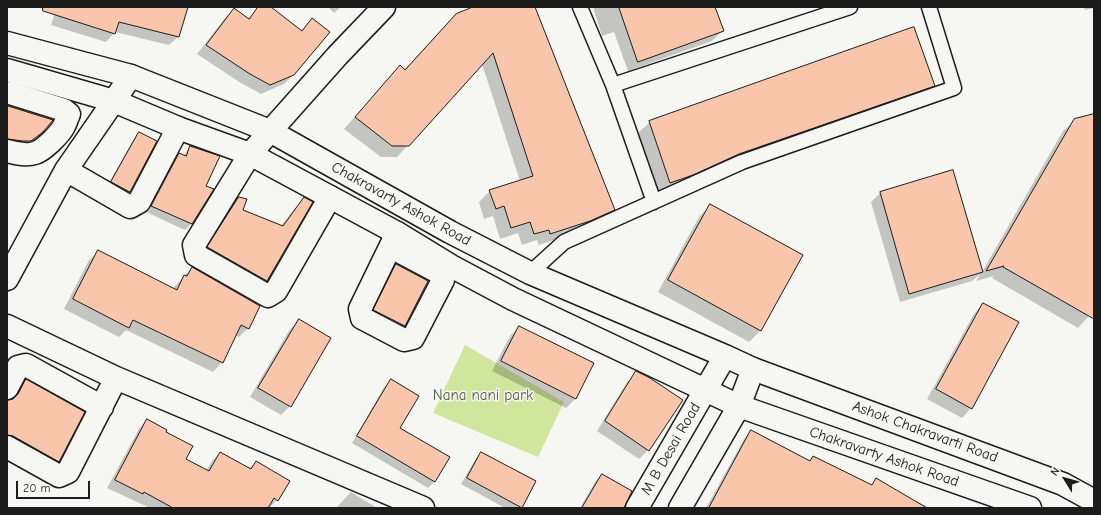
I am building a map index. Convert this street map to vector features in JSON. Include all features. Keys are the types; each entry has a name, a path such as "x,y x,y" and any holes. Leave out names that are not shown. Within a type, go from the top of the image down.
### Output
{"street":[{"path":"330,197 276,291 268,296 196,255 194,245 250,154 338,55 384,7"},
{"name":"Chakravarty Ashok Road","path":"7,43 131,76 270,131 450,232 530,272 753,369"},
{"path":"7,279 70,164 131,76"},
{"path":"7,151 24,154 35,153 49,143 64,126 69,114 64,110 10,85"},
{"name":"Chakravarty Ashok Road","path":"10,85 114,101 178,128 250,154 330,197 394,240 451,266 513,299 739,406 1030,508"},
{"path":"49,143 70,164 130,207 139,202 178,128"},
{"path":"7,326 116,378 423,508"},
{"name":"M B Desai Road","path":"637,508 725,356"},
{"path":"7,388 18,367 26,365 102,407"},
{"path":"680,508 739,406 753,369"},
{"name":"Ashok Chakravarti Road","path":"753,369 1064,484 1094,501"},
{"path":"7,448 59,476 68,472 116,378"}],"lane":[{"path":"580,7 614,85 654,202"},
{"path":"614,85 850,7"},
{"path":"530,272 564,242 742,162 954,88 929,7"}],"green space":[{"name":"Nana nani park","path":"465,345 564,402 538,457 433,413"}],"building":[{"path":"43,7 188,7 179,37 119,22 115,34 43,11"},
{"path":"258,7 271,7 302,31 312,18 330,32 294,75 270,85 250,74 206,45 234,8 249,19"},
{"path":"473,7 535,7 615,210 590,221 550,234 549,230 534,234 530,222 511,228 504,206 496,209 489,190 533,176 493,53 409,146 392,146 355,117 400,65 405,70 456,14"},
{"path":"619,7 715,7 724,31 638,62"},
{"path":"914,27 935,86 739,154 693,175 670,183 649,121"},
{"path":"8,106 53,120 43,132 31,141 7,139"},
{"path":"1094,114 1094,319 1003,267 1004,266 986,271 1074,119"},
{"path":"139,132 157,141 130,192 111,182"},
{"path":"190,146 220,156 206,186 214,189 192,224 151,206 179,153 186,156"},
{"path":"953,170 983,272 909,294 880,192"},
{"path":"239,197 247,199 243,210 283,226 304,197 313,202 267,281 207,247"},
{"path":"710,204 803,255 761,331 668,280"},
{"path":"98,250 177,290 184,275 187,276 192,267 260,306 249,329 241,325 223,363 133,320 129,328 73,299"},
{"path":"396,264 428,281 405,326 373,310"},
{"path":"983,303 1019,322 972,409 936,389"},
{"path":"299,319 331,338 291,407 258,388"},
{"path":"519,326 594,363 576,399 501,361"},
{"path":"636,371 650,378 683,400 649,451 605,421"},
{"path":"26,379 85,412 59,462 13,436 7,435 7,400 13,399 18,394"},
{"path":"391,379 419,396 400,428 450,457 435,482 357,436"},
{"path":"147,419 167,430 166,432 193,446 186,459 209,471 220,452 251,469 256,461 290,481 278,501 274,498 268,508 173,508 144,492 143,494 115,480"},
{"path":"751,430 810,461 813,456 872,485 876,478 927,508 709,508"},
{"path":"481,452 536,481 522,508 467,478"},
{"path":"602,474 632,491 624,508 582,508"}]}
